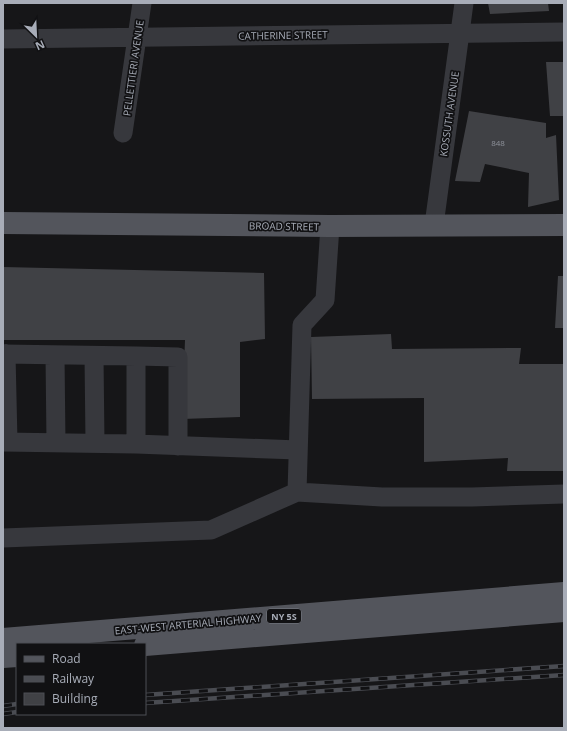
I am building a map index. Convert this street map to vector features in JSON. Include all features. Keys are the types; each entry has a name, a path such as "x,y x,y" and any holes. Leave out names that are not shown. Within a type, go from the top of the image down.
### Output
{"main road":[{"name":"BROAD STREET","path":"3,223 330,226 564,226"},
{"name":"EAST-WEST ARTERIAL HIGHWAY","path":"3,639 564,594"},
{"name":"EAST-WEST ARTERIAL HIGHWAY","path":"146,645 564,612"},
{"path":"3,657 16,656"}],"street":[{"name":"PELLETTIERI AVENUE","path":"123,133 142,3"},
{"name":"KOSSUTH AVENUE","path":"434,225 464,3"},
{"name":"CATHERINE STREET","path":"3,40 564,32"},
{"path":"297,492 302,326 326,300 330,226"},
{"path":"178,446 178,357 5,354 5,442 136,444 178,446 298,450"},
{"path":"55,355 56,443"},
{"path":"94,356 95,443"},
{"path":"136,356 136,444"},
{"path":"3,538 211,530 297,492 390,497 472,497 564,494"}],"building":[{"path":"488,3 548,3 549,11 490,14"},
{"path":"546,62 564,62 564,116 550,116"},
{"path":"469,111 546,123 546,138 556,135 559,200 528,207 529,173 485,164 480,182 455,181"},
{"path":"3,267 264,273 265,339 240,342 240,417 182,419 185,340 3,340"},
{"path":"558,276 564,276 564,328 555,328"},
{"path":"391,334 392,349 521,348 519,364 564,364 564,471 507,471 508,458 424,462 424,398 312,399 311,337"}],"railway":[{"path":"146,695 564,666"},
{"path":"146,703 564,675"},
{"path":"3,706 16,704"},
{"path":"3,714 16,712"}]}
